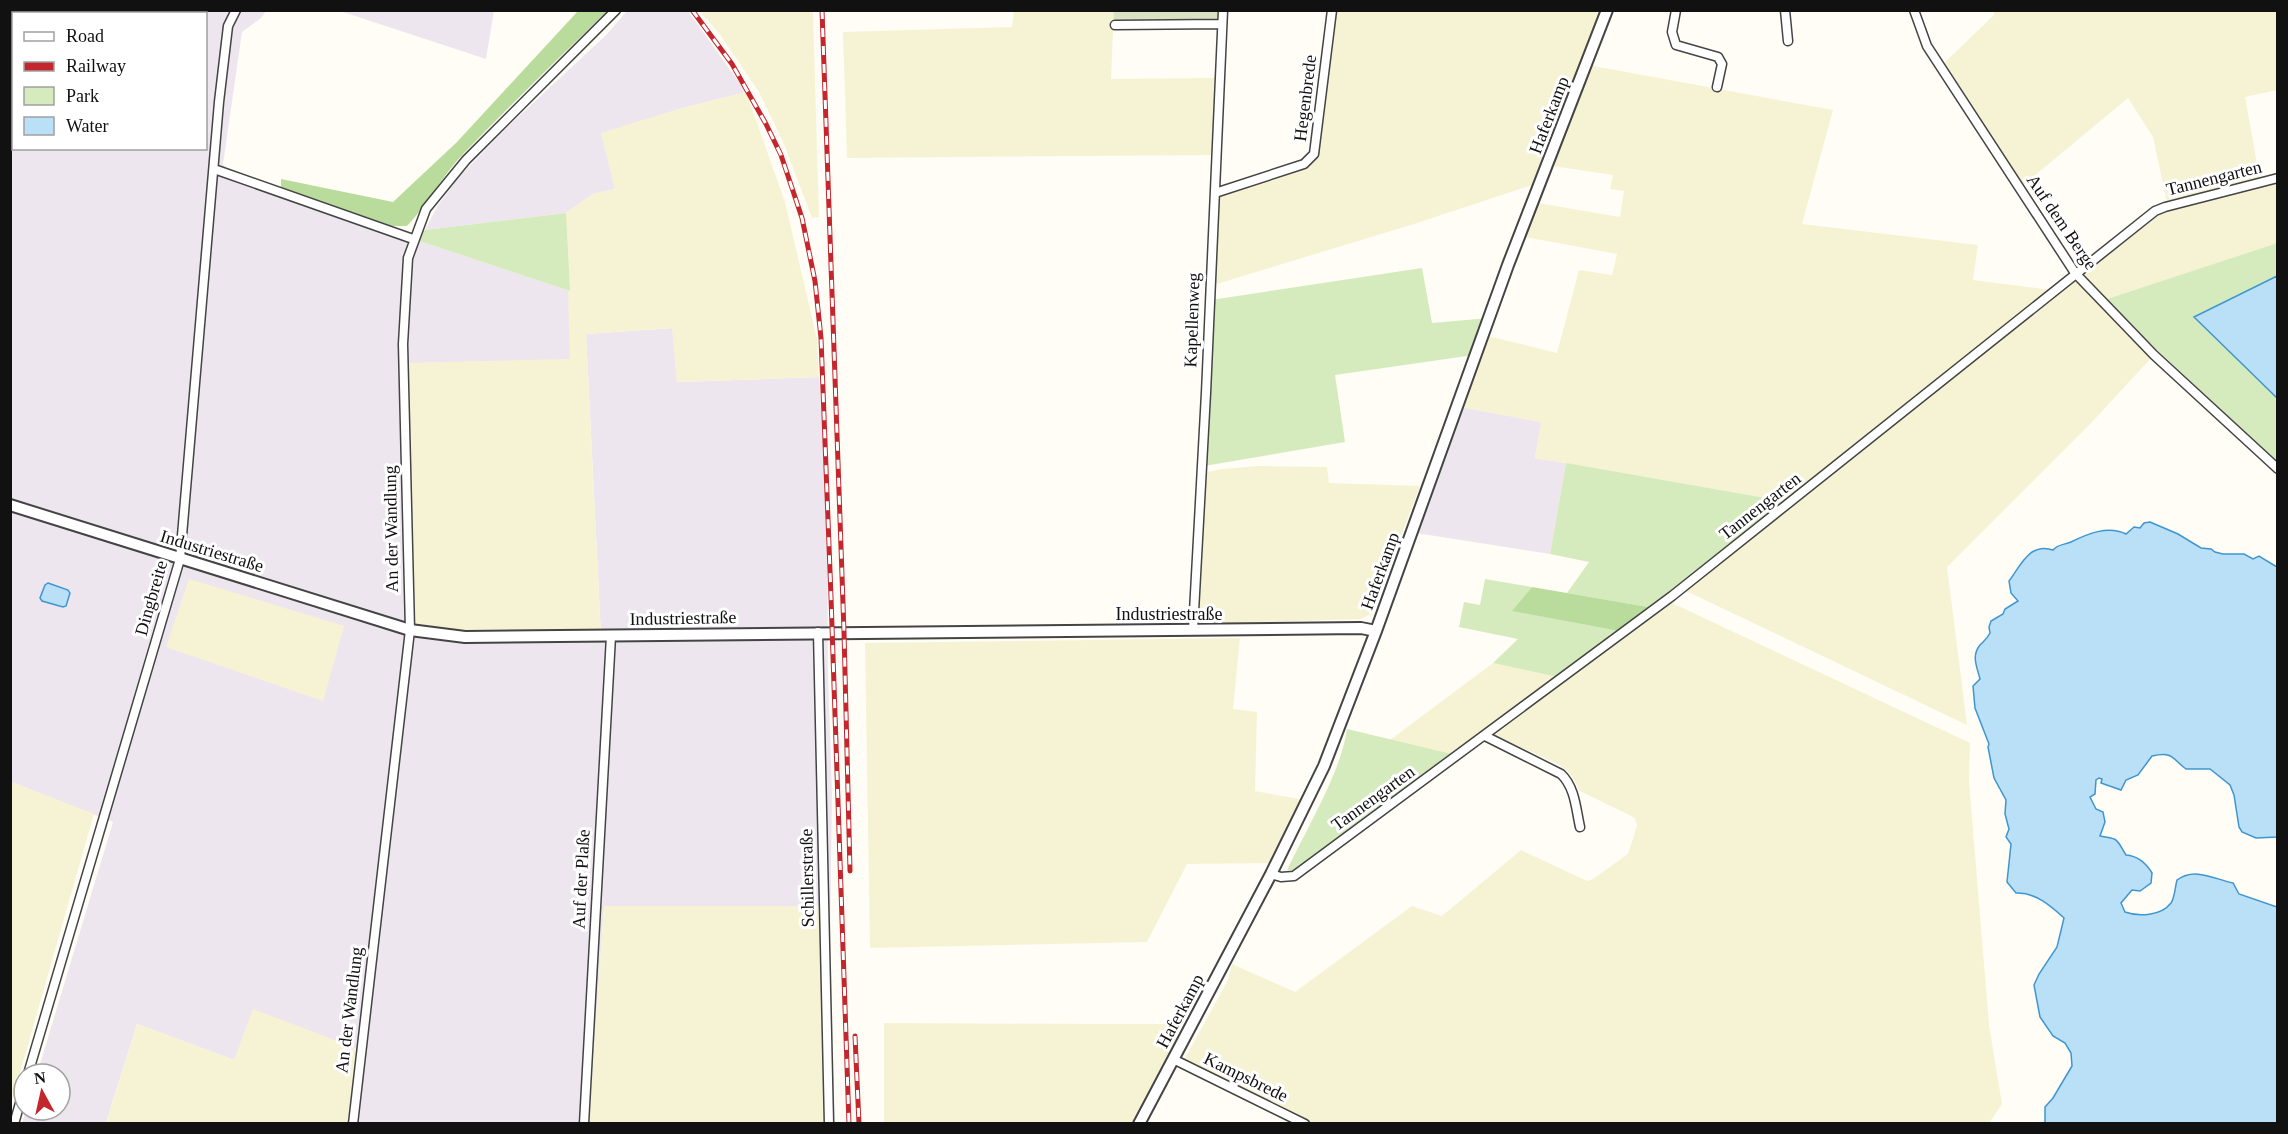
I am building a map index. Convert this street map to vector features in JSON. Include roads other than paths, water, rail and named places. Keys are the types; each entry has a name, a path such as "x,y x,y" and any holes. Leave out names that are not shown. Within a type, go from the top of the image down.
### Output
{"street":[{"name":"Dingbreite","path":"32,1062 180,559 219,102 228,26 236,10"},
{"name":"An der Wandlung","path":"353,1124 410,630 403,344 408,258 426,209 466,160 616,10"},
{"name":"Kapellenweg","path":"1193,630 1222,10"},
{"name":"Hegenbrede","path":"1215,193 1304,164 1314,154 1332,10"},
{"name":"Haferkamp","path":"1139,1124 1271,874 1324,766 1376,631 1508,265 1607,10"},
{"path":"1676,10 1672,32 1676,45 1718,57 1722,64 1717,87"},
{"path":"1785,10 1788,42"},
{"name":"Auf dem Berge","path":"1914,10 1927,46 2075,273 2154,355 2277,469"},
{"path":"1115,25 1222,24"},
{"path":"214,169 414,239"},
{"name":"Tannengarten","path":"1271,874 1281,877 1294,876 1672,596 2155,211 2277,178"},
{"name":"Industriestraße","path":"10,505 410,630 465,637 1361,628 1376,631"},
{"name":"Schillerstraße","path":"818,632 829,1124"},
{"name":"Auf der Plaße","path":"584,1124 611,636"},
{"path":"1485,736 1562,774 1568,780 1571,788 1580,827"},
{"name":"Kampsbrede","path":"1173,1059 1305,1124"}],"water":[{"path":"2277,276 2277,398 2194,317"},
{"path":"2150,522 2178,534 2201,548 2223,554 2244,554 2253,559 2259,556 2277,567 2277,837 2256,838 2242,832 2230,785 2210,769 2186,769 2169,755 2152,756 2138,775 2126,780 2121,790 2101,783 2102,779 2099,778 2096,780 2095,794 2090,797 2096,809 2103,812 2105,822 2100,836 2117,841 2126,855 2141,861 2152,873 2151,883 2140,891 2132,890 2121,903 2125,912 2143,915 2162,911 2172,901 2177,880 2191,874 2233,883 2239,894 2277,907 2277,1123 2045,1123 2045,1107 2072,1066 2071,1053 2065,1043 2053,1036 2040,1017 2034,985 2057,947 2064,918 2036,897 2016,893 2007,882 2011,844 2006,837 2009,829 2005,814 2006,800 1994,778 1989,744 1975,708 1973,686 1980,679 1976,653 1990,633 1991,621 2018,601 2011,593 2009,581 2032,552 2045,548 2053,550 2084,536 2105,530 2126,534 2134,527 2140,528 2144,523"},
{"path":"48,583 68,590 70,593 66,606 42,601 40,598"}],"railway":[{"path":"692,10 732,64 781,155 802,218 815,281 821,338 849,1124"},
{"path":"822,10 850,871"},
{"path":"855,1036 859,1124"}]}
